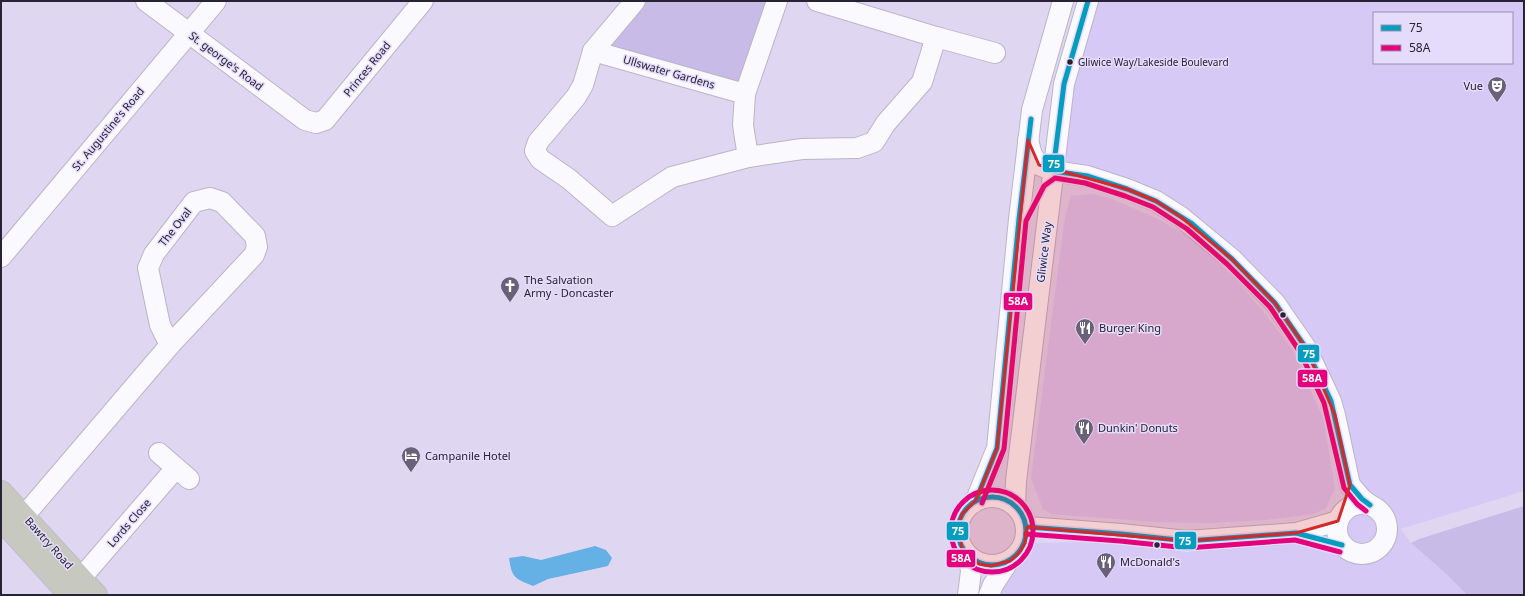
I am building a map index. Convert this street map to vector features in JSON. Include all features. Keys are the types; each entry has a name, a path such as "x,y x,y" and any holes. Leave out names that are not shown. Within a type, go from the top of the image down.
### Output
{"highway":[{"name":"Bawtry Road","path":"1,492 24,516 75,587"},
{"name":"Bawtry Road","path":"1,519 75,587 96,595"}],"street":[{"name":"St. george's Road","path":"146,1 305,120"},
{"name":"St. Augustine's Road","path":"1,257 216,1"},
{"name":"Princes Road","path":"305,120 316,123 325,120 423,1"},
{"path":"634,1 593,51 583,85 576,97 538,142 535,151 540,159 569,179 612,216 672,177 748,157 802,149 857,148 874,142 886,123 922,82 936,37"},
{"path":"748,157 743,125 745,94 777,1"},
{"path":"817,1 838,4 936,37 996,53"},
{"path":"976,500 997,448 1019,219 1032,110 1063,1"},
{"name":"Gliwice Way","path":"1015,505 1016,480 1064,84 1088,1"},
{"name":"Ullswater Gardens","path":"593,51 745,94"},
{"path":"1028,140 1032,155 1039,165 1053,170 1087,176 1127,189 1156,201 1191,223 1232,258 1275,303 1306,348 1331,401 1350,485 1362,500 1383,515 1387,523 1387,534 1383,544 1376,550 1362,555 1353,553 1342,545 1296,533"},
{"path":"1019,219 1039,181 1053,170"},
{"name":"The Oval","path":"24,516 170,345 254,255 257,247 255,236 222,202 210,198 194,202 154,254 148,268 160,325 170,345"},
{"name":"Lords Close","path":"75,587 183,474 159,453"},
{"path":"1342,545 1338,537 1337,528 1350,485"},
{"path":"988,497 1004,499 1015,505 1023,516 1027,527 1025,543 1019,553 1008,562 999,566 979,564 969,558 962,549 958,537 958,525 962,514 976,500 988,497"},
{"path":"1027,527 1121,534 1187,541 1296,533 1340,518 1348,508 1357,505 1370,505"},
{"path":"968,595 971,571 969,558"},
{"path":"989,595 993,585 1008,562"}],"highlighted area":[{"path":"1028,140 1039,165 1127,189 1156,201 1181,217 1232,259 1275,303 1306,348 1335,415 1350,485 1338,521 1296,533 1187,541 1027,527 1025,543 1019,553 1010,561 991,566 979,564 962,549 958,525 962,514 976,500 997,448"}],"shaded area":[{"path":"646,1 765,1 766,4 738,83 608,49"},
{"path":"1088,1 1524,1 1524,491 1401,529 1411,543 1443,571 1467,595 986,595 991,566 1025,543 1215,540 1338,521 1347,510 1361,504 1306,348 1181,217 1053,171"},
{"path":"1093,194 1112,199 1158,219 1197,242 1232,275 1292,349 1323,418 1335,488 1326,508 1314,514 1266,520 1208,523 1156,522 1052,514 1043,509 1031,478 1065,217 1071,196"},
{"path":"1524,506 1524,595 1467,595 1443,571 1411,543 1419,539"}],"water":[{"path":"595,546 606,550 612,558 608,566 548,579 533,586 518,579 511,570 509,558 523,556 541,560"}],"transit line":[{"name":"75","path":"1088,1 1064,84 1053,171 1087,176 1127,189 1156,201 1191,223 1232,259 1275,303 1306,348 1331,401 1350,485 1362,499 1370,505"},
{"name":"75","path":"976,500 997,448 1019,219 1031,119"},
{"name":"58A","path":"982,503 1004,449 1026,221 1044,186 1055,178 1085,183 1153,207 1187,229 1227,264 1270,307 1300,352 1324,403 1344,488 1357,504 1366,511"},
{"name":"58A","path":"984,490 1000,490 1015,497 1026,508 1033,523 1033,531 1033,539 1030,547 1021,560 1008,569 1000,572 984,572 969,565 958,554 951,539 951,523 958,508 969,497 984,490"},
{"name":"75","path":"985,497 999,497 1011,502 1021,512 1026,524 1026,531 1026,538 1021,550 1011,560 999,565 985,565 973,560 963,550 958,538 958,524 963,512 973,502 985,497"},
{"name":"75","path":"1027,527 1121,534 1187,541 1296,533 1342,545"},
{"name":"58A","path":"1026,534 1187,548 1295,540 1340,552"}],"place":[{"name":"Gliwice Way/Lakeside Boulevard","path":"1070,62"},
{"name":"Vue","path":"1497,103"},
{"name":"The Salvation Army - Doncaster","path":"510,303"},
{"name":"Burger King","path":"1085,345"},
{"name":"Dunkin' Donuts","path":"1084,445"},
{"name":"Campanile Hotel","path":"411,473"},
{"name":"McDonald's","path":"1106,579"}]}
